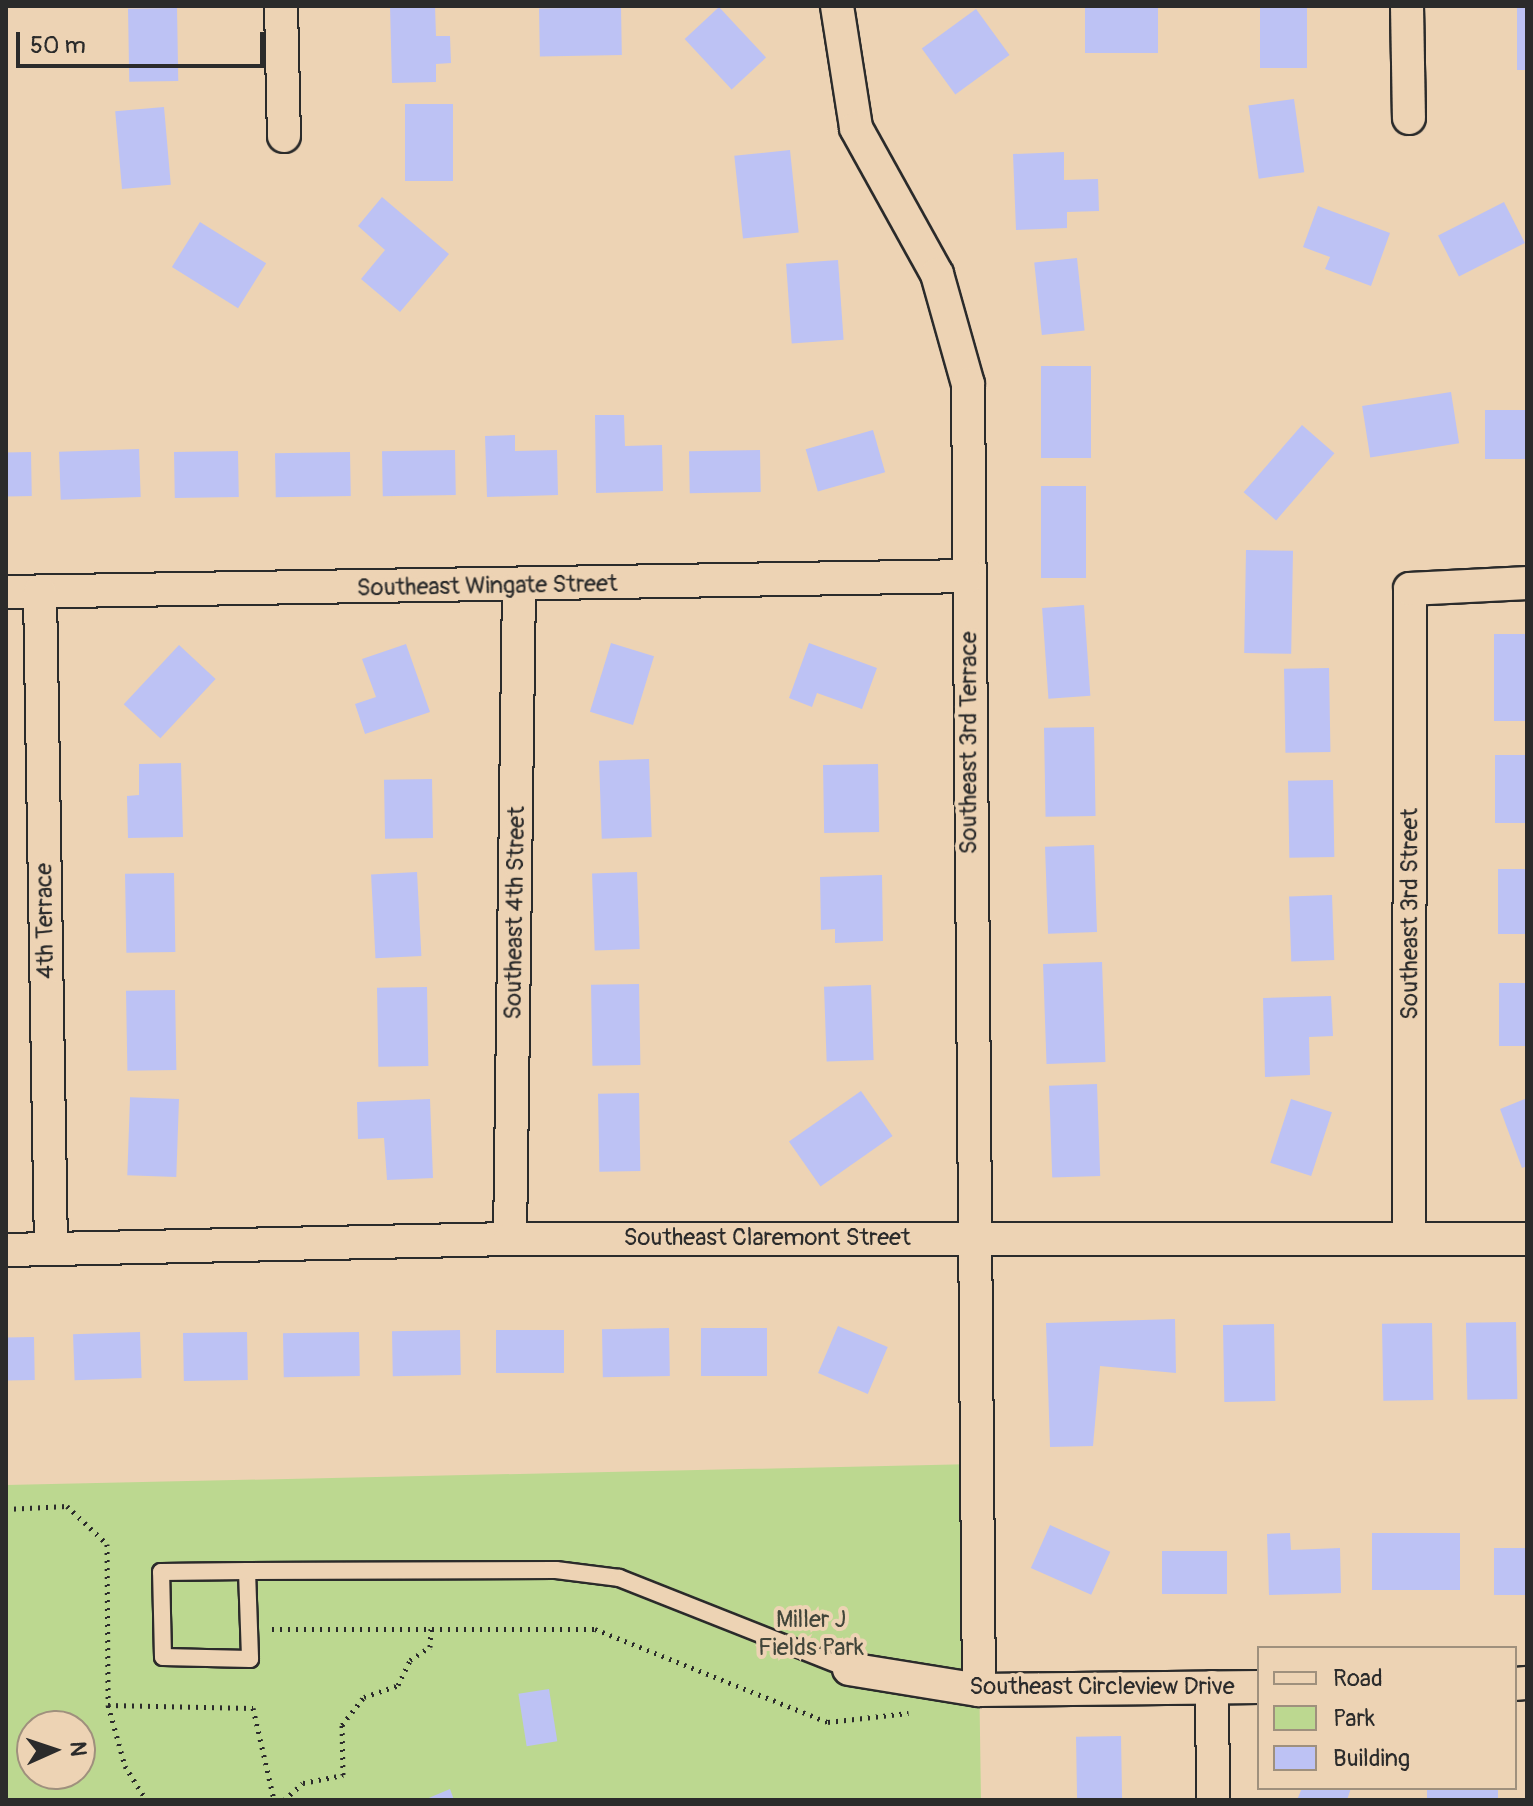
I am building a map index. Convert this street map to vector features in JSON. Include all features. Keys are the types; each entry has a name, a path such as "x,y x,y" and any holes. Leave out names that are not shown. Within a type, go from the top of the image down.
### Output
{"street":[{"path":"281,6 284,136"},
{"name":"Southeast 3rd Terrace","path":"837,6 856,128 937,274 958,336 968,384 972,1238 979,1690"},
{"path":"1407,6 1409,118"},
{"name":"Southeast Wingate Street","path":"6,592 519,587 969,576"},
{"name":"Southeast 3rd Street","path":"1409,1238 1410,589 1527,583"},
{"name":"Southeast 4th Street","path":"510,1239 519,587"},
{"name":"4th Terrace","path":"40,592 51,1249"},
{"name":"Southeast Claremont Street","path":"6,1250 510,1239 1527,1239"},
{"name":"Southeast Circleview Drive","path":"849,1669 979,1690 1257,1687"},
{"path":"1212,1687 1213,1800"}],"lane":[{"path":"247,1571 250,1659 163,1657 161,1572 247,1571 556,1570 619,1578 849,1669"}],"path":[{"path":"6,1509 67,1506 107,1544 108,1705 125,1766 146,1800"},
{"path":"284,1800 303,1783 343,1775 342,1725 364,1697 398,1685 410,1660 430,1647 431,1625"},
{"path":"265,1630 431,1625 595,1629 828,1722 915,1712"},
{"path":"108,1705 253,1708 274,1800"}],"green space":[{"name":"Miller J Fields Park","path":"976,1464 981,1800 6,1800 6,1485"}],"building":[{"path":"390,6 435,6 436,36 450,36 451,63 436,64 436,82 392,83"},
{"path":"1085,6 1158,6 1158,53 1085,53"},
{"path":"1260,6 1307,6 1307,68 1260,68"},
{"path":"1517,6 1527,6 1527,70 1517,70"},
{"path":"621,7 622,55 540,56 539,8"},
{"path":"719,7 766,57 732,90 685,39"},
{"path":"177,8 178,81 129,82 128,9"},
{"path":"976,9 1010,55 955,94 922,48"},
{"path":"1294,99 1304,172 1259,179 1248,105"},
{"path":"405,104 453,104 453,181 405,181"},
{"path":"164,107 171,185 122,189 115,111"},
{"path":"790,150 799,233 743,238 734,156"},
{"path":"1064,152 1064,180 1098,179 1099,211 1067,212 1067,228 1016,230 1013,154"},
{"path":"382,197 449,254 400,312 361,279 385,250 358,226"},
{"path":"1504,202 1525,243 1459,277 1438,236"},
{"path":"1318,206 1390,233 1371,286 1325,269 1330,257 1303,247"},
{"path":"200,222 266,263 238,308 172,267"},
{"path":"1077,258 1085,331 1042,335 1034,262"},
{"path":"838,260 844,340 792,343 786,264"},
{"path":"1041,366 1091,366 1091,458 1041,458"},
{"path":"1451,392 1459,443 1370,457 1362,406"},
{"path":"1485,410 1527,410 1527,459 1485,459"},
{"path":"595,415 624,415 625,446 662,445 663,491 596,493"},
{"path":"1302,425 1334,453 1276,520 1244,492"},
{"path":"873,430 885,472 818,492 806,449"},
{"path":"515,435 515,451 557,450 558,495 487,497 485,436"},
{"path":"139,449 141,497 61,500 59,452"},
{"path":"455,450 456,495 383,496 382,451"},
{"path":"760,450 761,492 690,493 689,451"},
{"path":"238,451 239,497 175,498 174,452"},
{"path":"6,452 31,452 32,496 7,496"},
{"path":"350,452 351,496 276,497 275,453"},
{"path":"1041,486 1086,486 1086,578 1041,578"},
{"path":"1246,550 1293,551 1291,654 1244,653"},
{"path":"1084,605 1090,696 1048,699 1042,608"},
{"path":"1494,634 1527,634 1527,721 1494,721"},
{"path":"611,643 654,656 633,725 590,712"},
{"path":"809,643 877,668 862,709 817,693 812,707 789,698"},
{"path":"406,644 430,712 365,734 355,704 376,697 362,659"},
{"path":"179,645 216,679 160,738 124,704"},
{"path":"1329,668 1330,752 1285,753 1284,669"},
{"path":"1094,727 1096,816 1046,817 1044,728"},
{"path":"1495,755 1527,755 1527,823 1495,823"},
{"path":"649,759 652,837 602,839 599,761"},
{"path":"181,763 183,837 128,838 127,796 139,795 139,764"},
{"path":"878,764 879,832 824,833 823,765"},
{"path":"432,779 433,838 385,839 384,780"},
{"path":"1333,780 1334,857 1289,858 1288,781"},
{"path":"1094,845 1097,932 1048,934 1045,847"},
{"path":"1498,869 1527,869 1527,934 1498,934"},
{"path":"417,872 421,956 375,958 371,874"},
{"path":"637,872 640,949 595,951 592,874"},
{"path":"174,873 175,952 126,953 125,874"},
{"path":"882,875 883,941 835,943 835,929 821,930 820,877"},
{"path":"1332,895 1334,960 1291,961 1289,897"},
{"path":"1102,962 1105,1062 1047,1064 1043,964"},
{"path":"1499,983 1527,983 1527,1046 1499,1046"},
{"path":"639,984 640,1065 592,1066 591,985"},
{"path":"871,985 874,1060 827,1062 824,987"},
{"path":"427,987 428,1066 378,1067 377,988"},
{"path":"175,990 176,1070 127,1071 126,991"},
{"path":"1331,996 1333,1036 1309,1037 1310,1075 1265,1077 1263,998"},
{"path":"1097,1084 1100,1176 1052,1178 1049,1086"},
{"path":"861,1091 893,1136 820,1187 789,1141"},
{"path":"639,1093 640,1171 599,1172 598,1094"},
{"path":"130,1097 179,1099 176,1177 127,1175"},
{"path":"1527,1098 1527,1166 1522,1168 1500,1109"},
{"path":"430,1099 433,1178 387,1180 384,1138 358,1139 357,1102"},
{"path":"1291,1099 1332,1112 1311,1176 1270,1163"},
{"path":"1175,1319 1176,1373 1100,1366 1093,1446 1050,1447 1046,1323"},
{"path":"1516,1322 1517,1399 1467,1400 1466,1323"},
{"path":"1432,1323 1433,1400 1383,1401 1382,1324"},
{"path":"1274,1324 1275,1401 1224,1402 1223,1325"},
{"path":"838,1326 888,1347 868,1394 818,1373"},
{"path":"669,1328 670,1376 603,1377 602,1329"},
{"path":"701,1328 767,1328 767,1376 701,1376"},
{"path":"460,1330 461,1375 393,1376 392,1331"},
{"path":"496,1330 564,1330 564,1373 496,1373"},
{"path":"140,1332 142,1378 75,1380 73,1334"},
{"path":"247,1332 248,1380 184,1381 183,1333"},
{"path":"359,1332 360,1376 284,1377 283,1333"},
{"path":"6,1337 34,1337 35,1380 7,1380"},
{"path":"1050,1525 1110,1552 1091,1595 1031,1568"},
{"path":"1290,1533 1291,1550 1340,1548 1341,1593 1269,1595 1267,1534"},
{"path":"1372,1533 1460,1533 1460,1590 1372,1590"},
{"path":"1494,1548 1527,1548 1527,1595 1494,1595"},
{"path":"1162,1551 1227,1551 1227,1594 1162,1594"},
{"path":"549,1689 557,1741 527,1746 518,1694"},
{"path":"1121,1736 1122,1800 1077,1800 1076,1737"},
{"path":"450,1789 454,1800 424,1800"},
{"path":"1301,1790 1350,1790 1347,1800 1297,1800"},
{"path":"1427,1790 1498,1790 1498,1800 1427,1800"}]}
